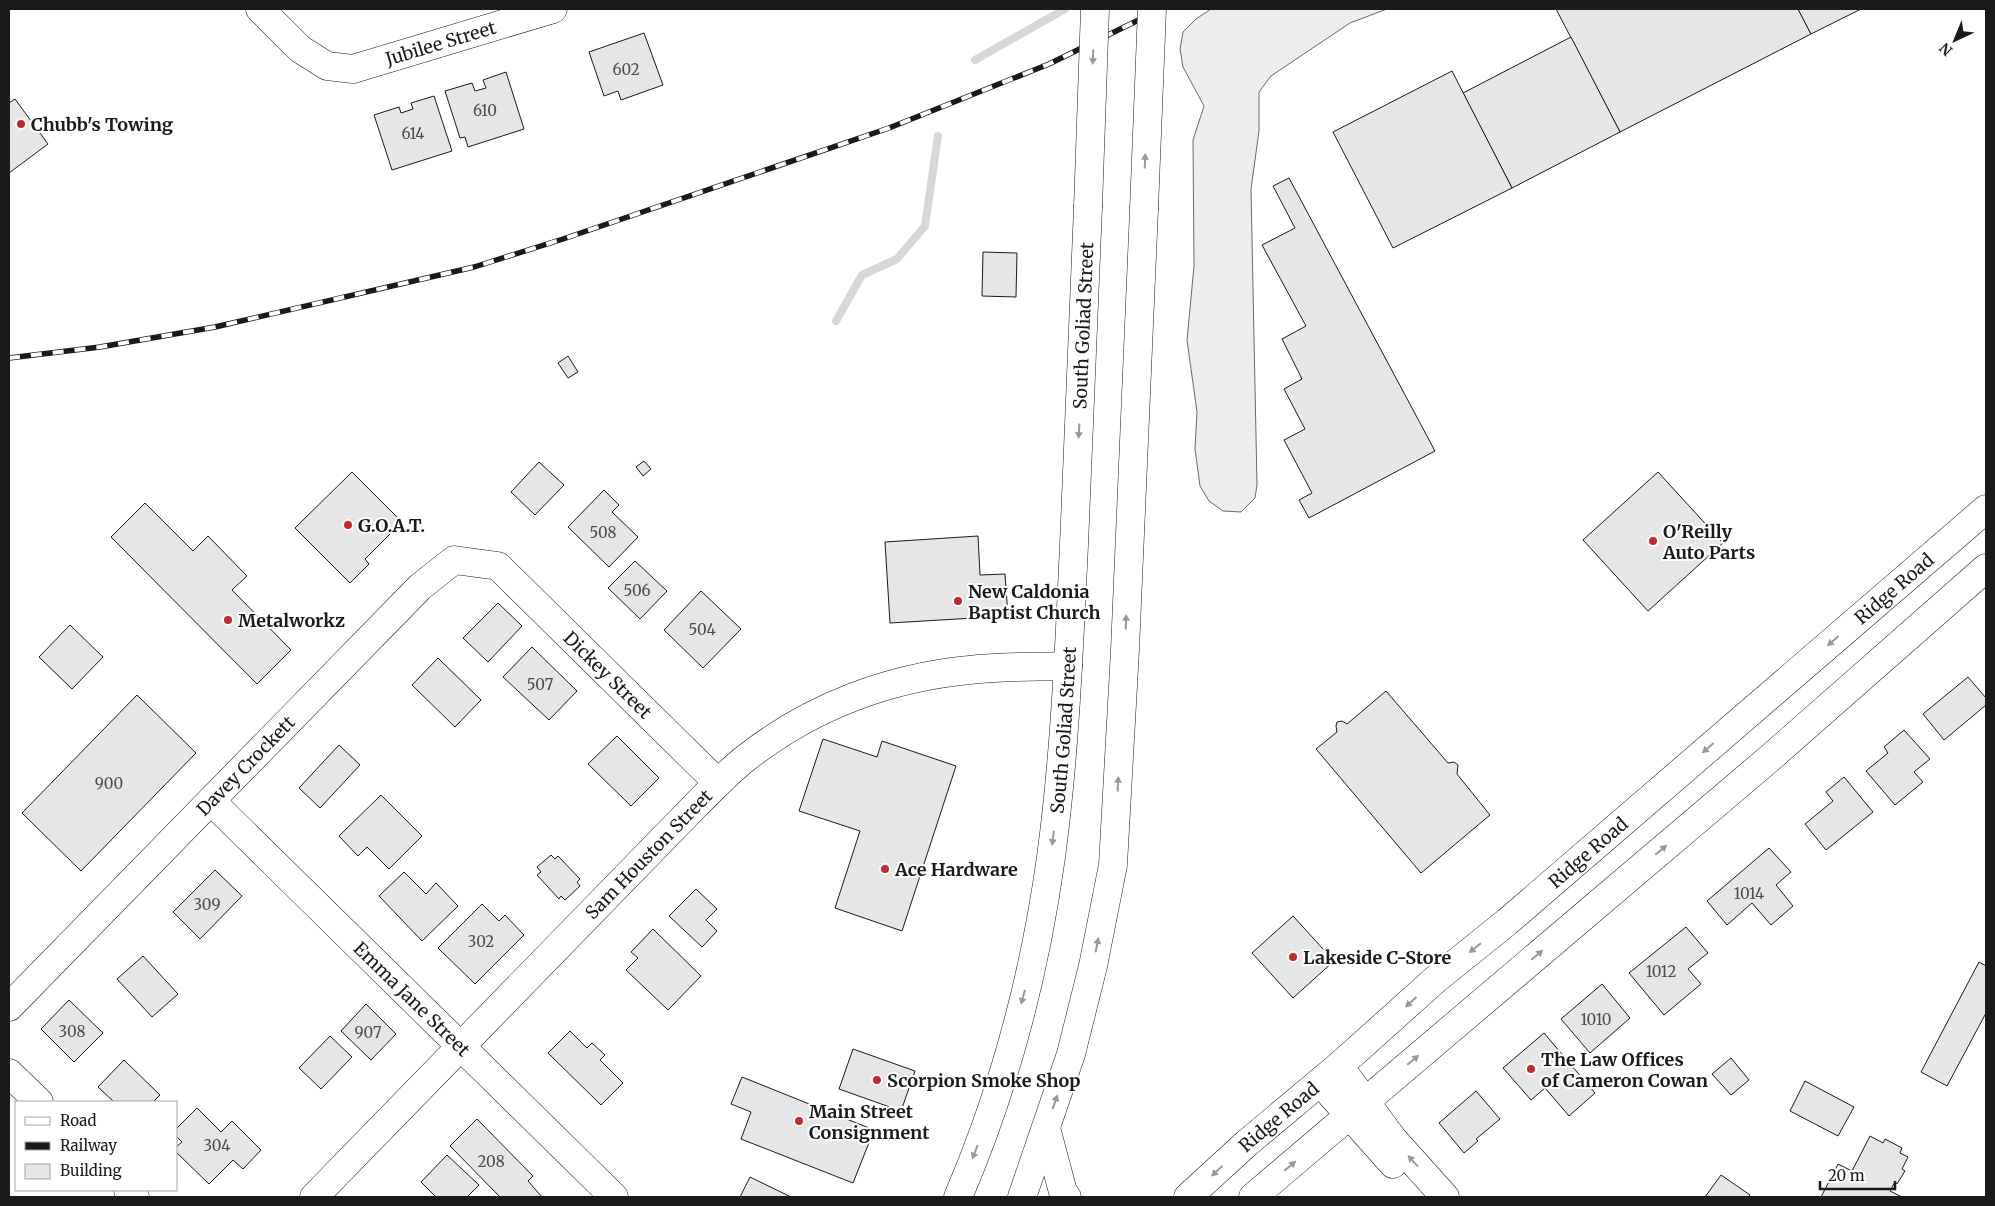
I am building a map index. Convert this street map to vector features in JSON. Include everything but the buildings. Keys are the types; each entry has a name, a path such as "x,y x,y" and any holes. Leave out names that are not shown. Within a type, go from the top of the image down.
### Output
{"main road":[{"name":"Jubilee Street","path":"260,9 300,49 327,66 353,69 553,9"},
{"name":"South Goliad Street","path":"958,1197 996,1096 1031,969 1054,832 1068,666 1095,9"},
{"path":"1022,1197 1071,1054 1113,865 1125,650 1152,9"},
{"name":"Ridge Road","path":"1188,1197 1247,1143 1330,1074 1436,979 1507,922 1986,509"},
{"name":"Davey Crockett","path":"9,1007 420,587 454,560 498,566"},
{"name":"Dickey Street","path":"498,566 718,783"},
{"path":"1252,1197 1770,758 1986,568"},
{"name":"Sam Houston Street","path":"314,1197 718,783 746,758 799,722 847,698 882,686 937,674 969,670 1068,666"},
{"name":"Emma Jane Street","path":"211,801 614,1197"},
{"path":"1330,1074 1358,1108 1422,1197"},
{"path":"1358,1108 1393,1139 1446,1197"},
{"path":"1046,1128 1062,1192 1067,1197"}],"shaded area":[{"path":"1211,9 1387,9 1350,23 1271,76 1259,92 1259,131 1251,189 1257,485 1255,498 1241,512 1223,511 1209,501 1200,486 1195,449 1197,412 1187,340 1194,266 1193,140 1204,106 1183,67 1180,49 1183,32 1196,19"}],"waterway":[{"path":"975,60 1065,9"},
{"path":"836,321 862,275 897,259 925,226 938,136"}],"railway":[{"path":"9,358 100,347 215,327 474,267 563,239 889,128 1049,64 1161,9"}],"place":[{"name":"Chubb's Towing","path":"21,124"},
{"name":"G.O.A.T.","path":"348,525"},
{"name":"O'Reilly Auto Parts","path":"1653,541"},
{"name":"New Caldonia Baptist Church","path":"958,601"},
{"name":"Metalworkz","path":"228,620"},
{"name":"Ace Hardware","path":"885,869"},
{"name":"Lakeside C-Store","path":"1293,957"},
{"name":"The Law Offices of Cameron Cowan","path":"1531,1069"},
{"name":"Scorpion Smoke Shop","path":"877,1080"},
{"name":"Main Street Consignment","path":"799,1121"}]}
